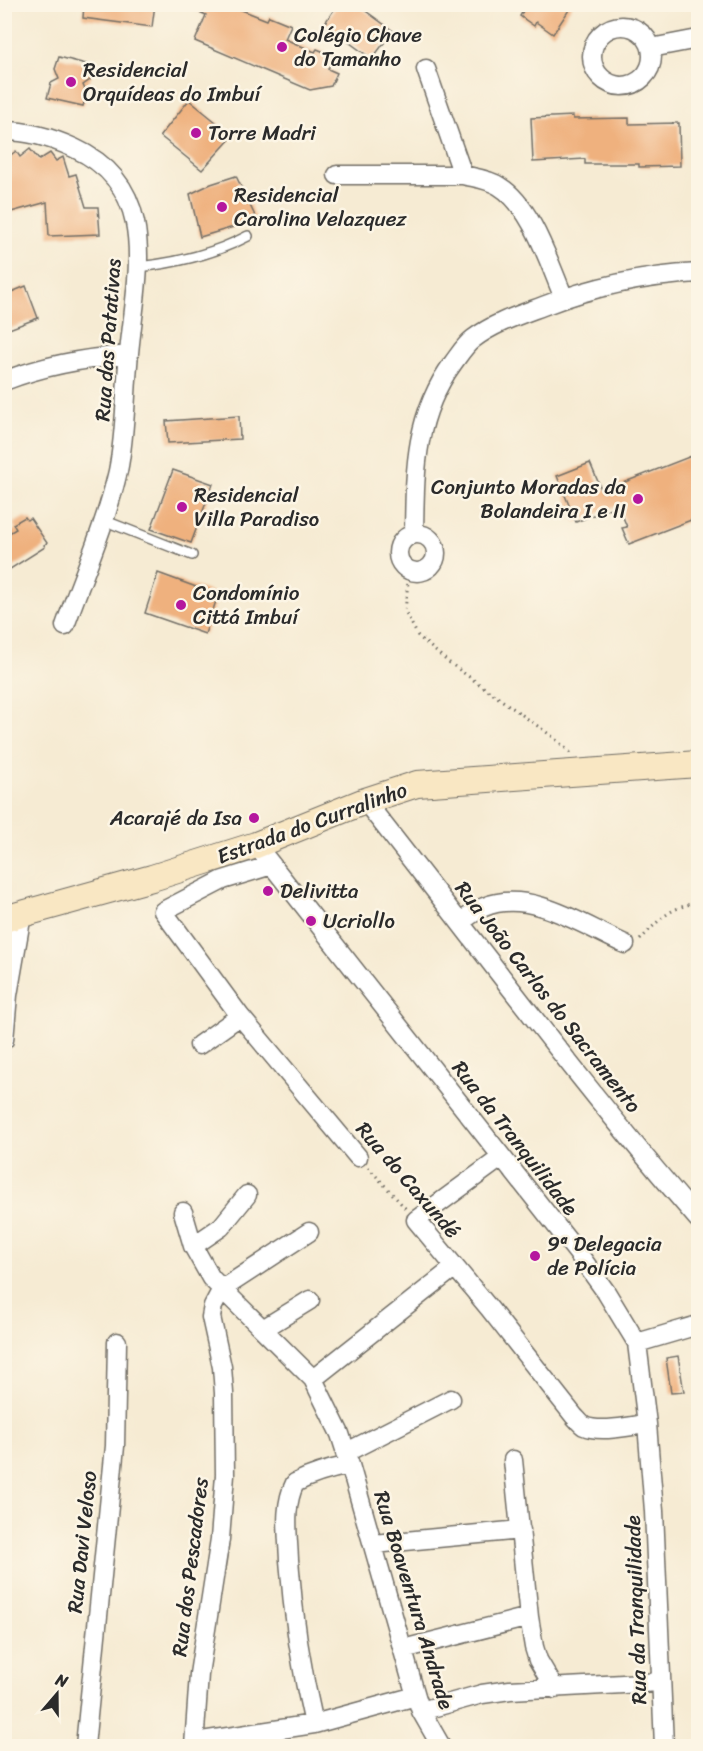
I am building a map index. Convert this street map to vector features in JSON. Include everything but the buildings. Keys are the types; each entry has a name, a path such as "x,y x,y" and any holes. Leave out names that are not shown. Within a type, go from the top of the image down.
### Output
{"street":[{"path":"651,48 699,39"},
{"path":"426,69 463,176"},
{"name":"Rua das Patativas","path":"4,131 23,131 56,140 91,156 110,172 126,193 134,213 137,234 138,267 128,355 125,429 118,470 103,520 65,626"},
{"path":"337,175 463,176 483,179 499,186 514,199 535,231 564,298"},
{"path":"414,534 418,445 429,409 447,371 470,341 505,320 564,298 637,278 699,273"},
{"path":"4,381 44,367 98,357 128,355"},
{"path":"414,534 427,536 435,546 436,559 428,570 410,572 400,563 397,551 403,540 414,534"},
{"name":"Estrada do Curralinho","path":"13,917 152,878 256,845 365,801 417,784 699,764"},
{"name":"Rua João Carlos do Sacramento","path":"365,801 565,1059 699,1219"},
{"name":"Rua da Tranquilidade","path":"256,845 586,1265 637,1343 654,1511 664,1746"},
{"name":"Rua do Caxundé","path":"272,865 223,880 163,911 240,1016 358,1157"},
{"path":"461,922 483,907 499,903 521,902 569,916 624,944"},
{"path":"4,1040 13,917"},
{"path":"198,1045 240,1016"},
{"path":"416,1220 502,1157"},
{"path":"193,1246 221,1227 247,1195"},
{"name":"Rua Boaventura Andrade","path":"183,1212 193,1246 211,1278 313,1379 327,1404 374,1544 419,1704 441,1746"},
{"name":"Rua do Caxundé","path":"416,1220 584,1426 612,1428 647,1424"},
{"path":"222,1289 309,1232"},
{"path":"313,1379 455,1266"},
{"name":"Rua dos Pescadores","path":"195,1744 199,1674 220,1539 223,1502 224,1393 222,1367 211,1317 213,1306 222,1289"},
{"path":"263,1329 310,1300"},
{"path":"637,1343 699,1325"},
{"name":"Rua Davi Veloso","path":"85,1746 115,1446 117,1342"},
{"path":"314,1724 295,1631 287,1505 295,1483 347,1459 451,1399"},
{"path":"513,1460 529,1617 538,1660 555,1689"},
{"path":"374,1544 521,1530"},
{"path":"403,1649 529,1617"},
{"path":"195,1744 510,1690 661,1682"}],"lane":[{"path":"138,267 206,253 248,236"},
{"path":"103,520 192,555"}],"path":[{"path":"410,572 405,611 418,636 447,662 553,737 595,773"},
{"path":"624,944 631,945 638,942 664,915 677,907 699,902"},
{"name":"Rua do Caxundé","path":"358,1157 416,1220"}],"place":[{"name":"Colégio Chave do Tamanho","path":"282,47"},
{"name":"Residencial Orquídeas do Imbuí","path":"71,82"},
{"name":"Torre Madri","path":"196,133"},
{"name":"Residencial Carolina Velazquez","path":"222,207"},
{"name":"Conjunto Moradas da Bolandeira I e II","path":"638,499"},
{"name":"Residencial Villa Paradiso","path":"182,507"},
{"name":"Condomínio Cittá Imbuí","path":"181,605"},
{"name":"Acarajé da Isa","path":"254,818"},
{"name":"Delivitta","path":"268,891"},
{"name":"Ucriollo","path":"311,921"},
{"name":"9ª Delegacia de Polícia","path":"535,1256"}]}
